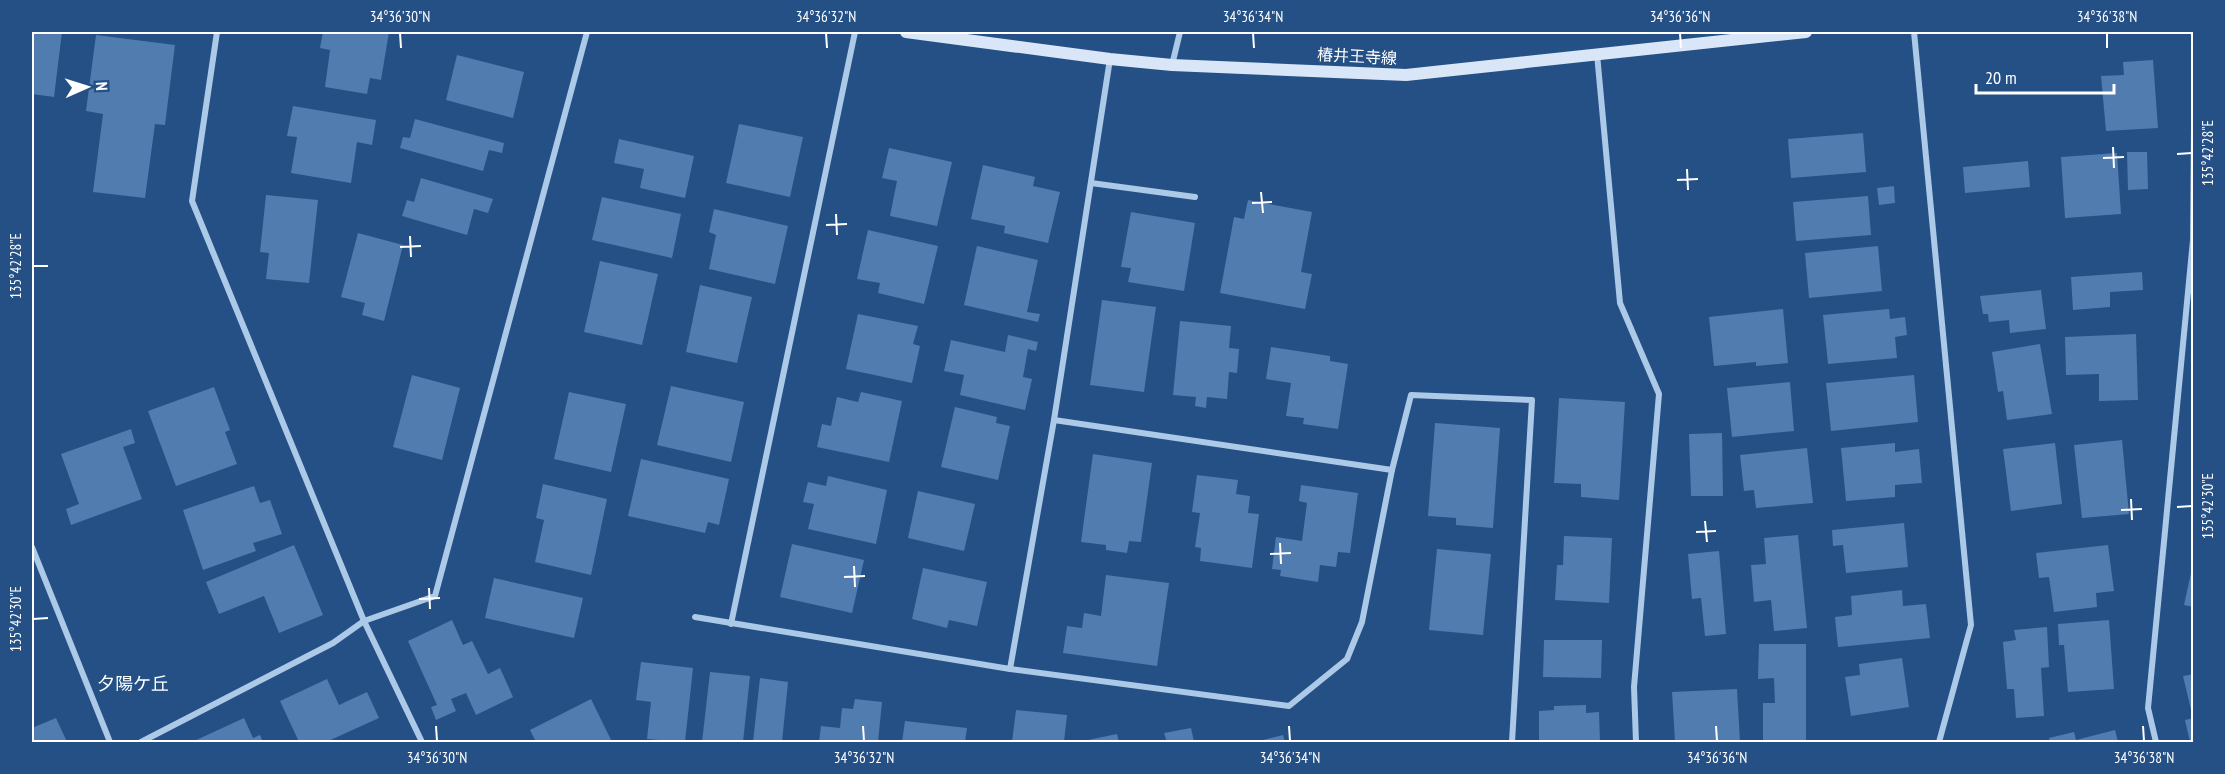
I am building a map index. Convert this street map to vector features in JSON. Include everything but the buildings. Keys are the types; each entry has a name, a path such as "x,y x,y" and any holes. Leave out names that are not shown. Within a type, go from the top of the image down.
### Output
{"main road":[{"name":"椿井王寺線","path":"906,32 1172,65 1406,75 1755,34 1806,32"}],"street":[{"path":"217,32 192,201 364,621 422,742"},
{"path":"141,742 333,643 364,621 435,596 587,32"},
{"path":"731,624 855,32"},
{"path":"1172,65 1180,32"},
{"path":"1914,32 1971,625 1939,742"},
{"path":"1596,53 1620,303 1659,393 1634,687 1636,742"},
{"path":"1010,669 1054,420 1110,59"},
{"path":"2156,742 2148,708 2193,240 2193,128"},
{"path":"1091,183 1195,197"},
{"path":"695,617 1010,669 1289,706 1347,659 1362,622 1392,470 1411,395 1532,400 1512,742"},
{"path":"1054,420 1392,470"},
{"path":"32,547 110,742"}],"district":[{"name":"夕陽ケ丘","path":"133,684"}]}
